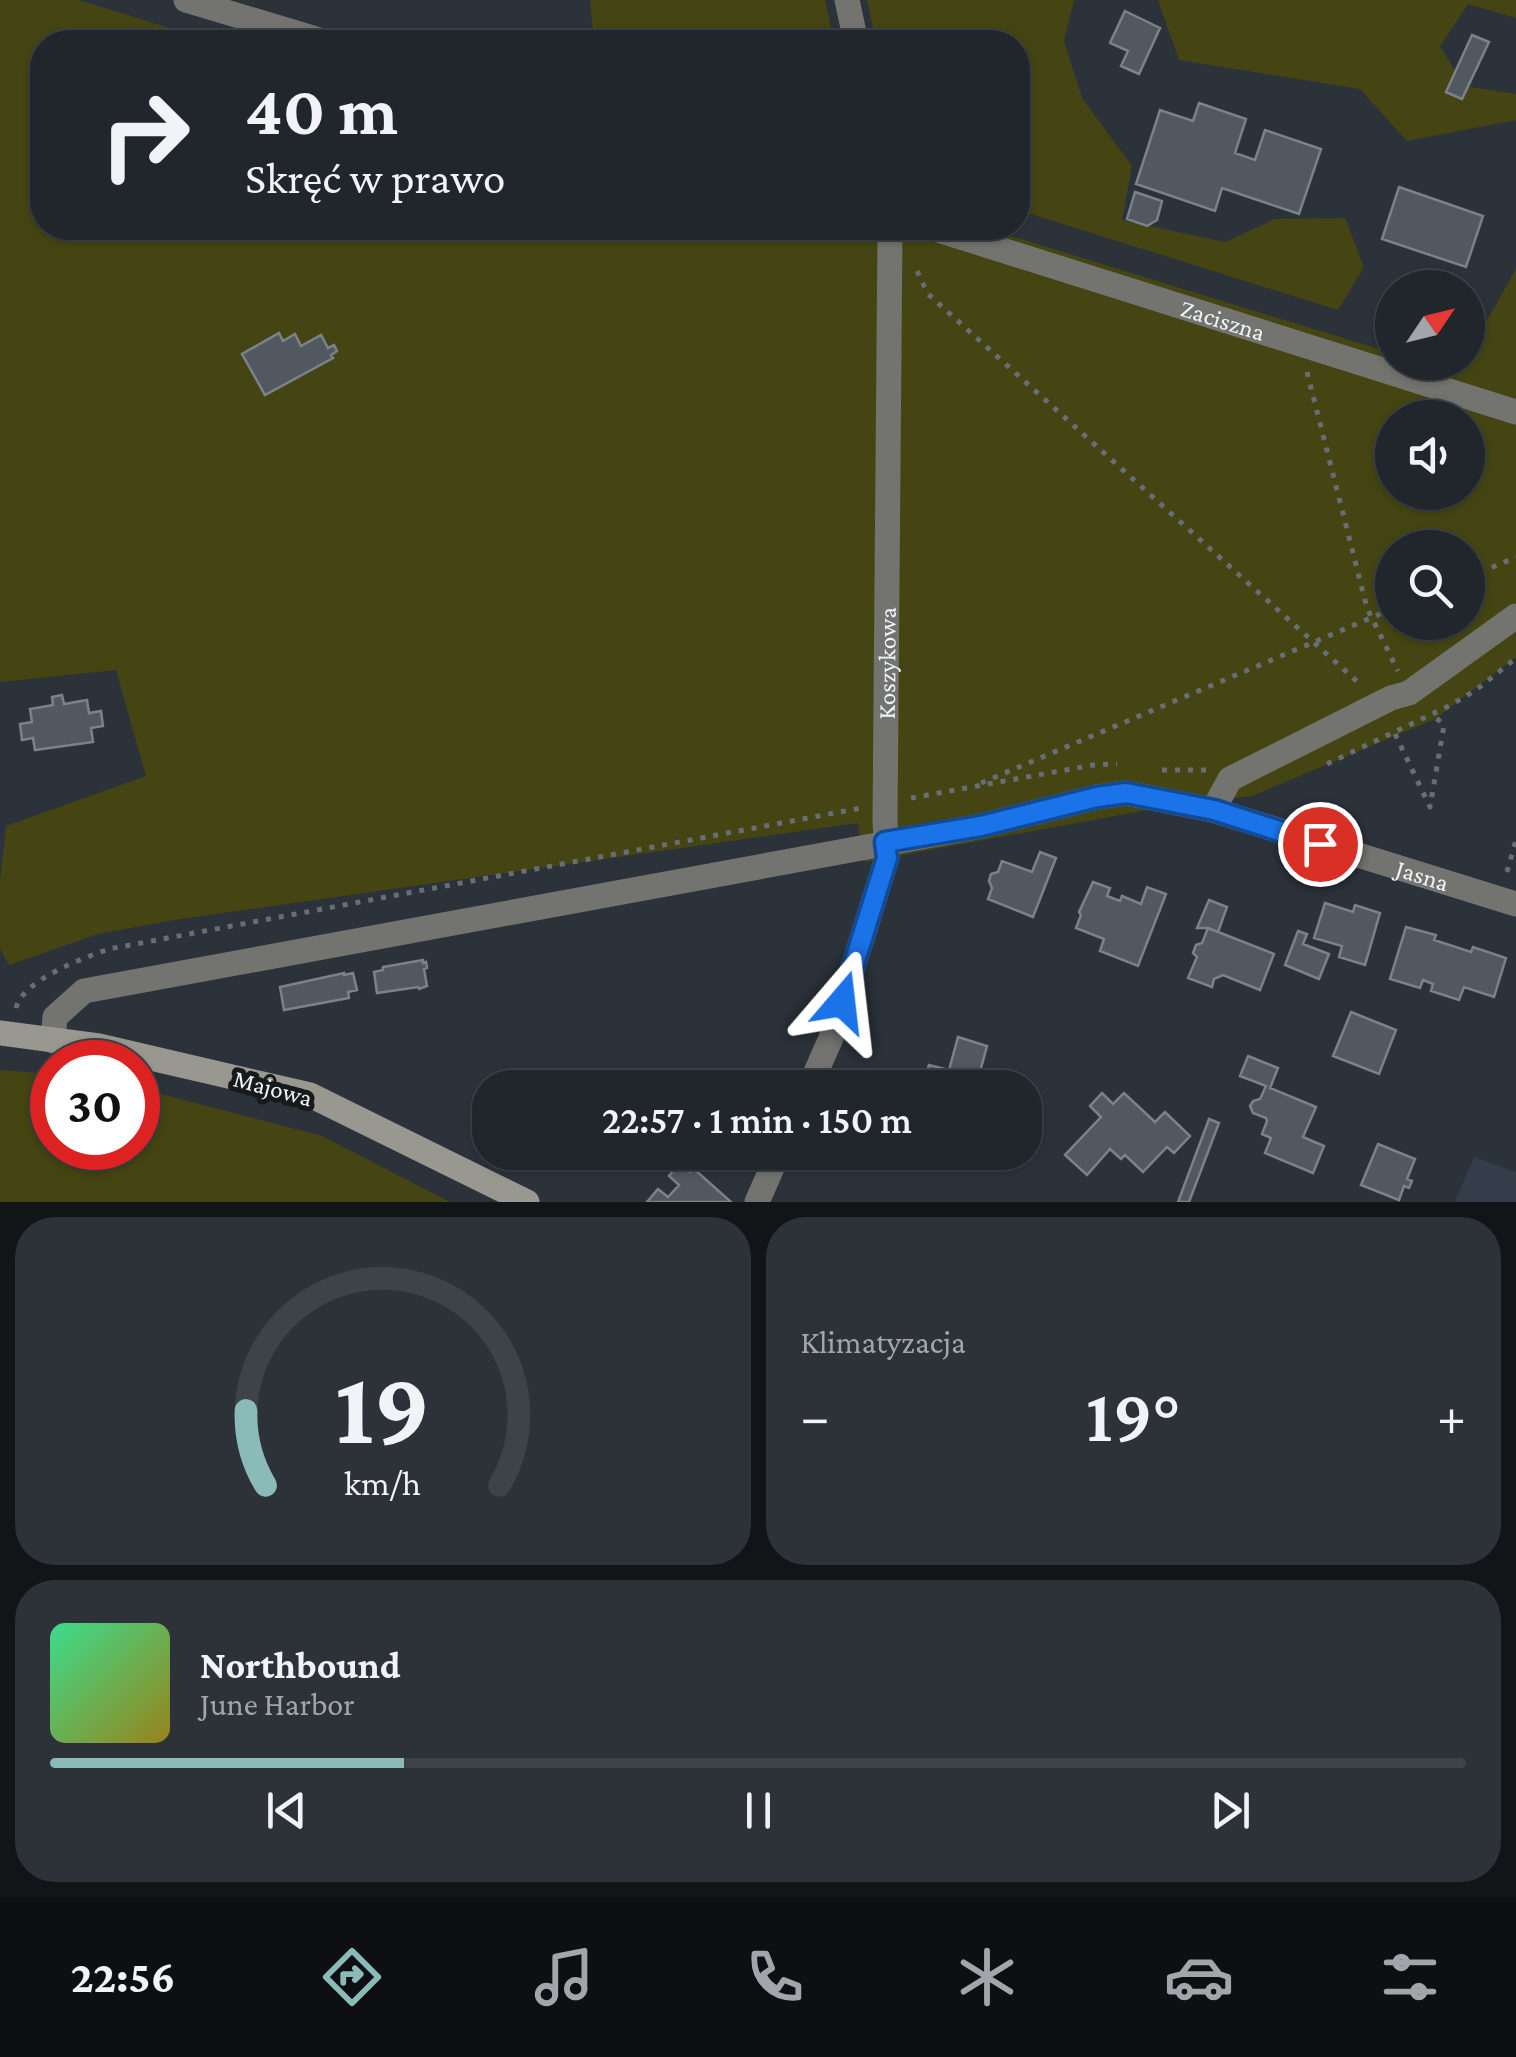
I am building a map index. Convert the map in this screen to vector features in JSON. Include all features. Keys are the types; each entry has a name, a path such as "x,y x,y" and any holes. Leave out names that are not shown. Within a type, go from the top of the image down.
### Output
{"street":[{"path":"186,0 286,30"},
{"path":"847,0 853,30"},
{"name":"Koszykowa","path":"816,1070 831,1038 887,858 890,240"},
{"name":"Zaciszna","path":"970,240 1516,412"},
{"path":"1214,810 1230,778 1409,692 1516,616"},
{"name":"Jasna","path":"53,1040 55,1017 84,991 981,826 1126,793 1214,810 1508,902"},
{"name":"Majowa","path":"8,1024 50,1040"},
{"name":"Majowa","path":"160,1060 310,1095 527,1202"},
{"path":"757,1202 771,1170"}],"path":[{"path":"912,260 928,294 1380,703 1430,806 1444,725 1409,692 1366,608 1306,376 1309,347"},
{"path":"1485,571 1516,557"},
{"path":"969,788 1375,617"},
{"path":"1322,765 1433,715 1476,690 1516,658"},
{"path":"8,1024 18,1000 26,992 80,958 109,949 1093,765 1131,765"},
{"path":"1151,768 1203,770 1230,778"},
{"path":"1508,902 1516,840"}],"shaded area":[{"path":"0,0 79,0 176,30 30,30 30,240 1024,240 1375,348 1375,380 1485,380 1485,324 1516,269 1516,657 1435,719 1252,796 1185,803 865,862 858,823 174,920 98,934 9,965 0,949 0,882 6,826 146,776 116,670 0,682"},
{"path":"590,0 825,0 831,30 593,30"},
{"path":"867,0 1074,0 1064,41 1082,98 1132,166 1122,220 1225,242 1275,219 1345,218 1364,267 1338,310 1030,214 1030,30 873,30"},
{"path":"1158,0 1516,0 1516,18 1468,4 1440,46 1464,86 1516,94 1516,120 1407,141 1360,89 1179,60"},
{"path":"0,1070 30,1072 30,1170 160,1170 160,1094 322,1136 450,1202 0,1202"},
{"path":"1474,1157 1516,1172 1516,1202 1455,1202"}],"building":[{"path":"1125,11 1160,28 1139,74 1121,66 1128,51 1110,43"},
{"path":"1472,35 1489,42 1462,99 1446,92"},
{"path":"1199,103 1246,119 1235,153 1255,160 1265,130 1321,149 1299,214 1222,188 1215,211 1136,184 1160,110 1193,121"},
{"path":"1399,187 1483,216 1466,267 1382,239"},
{"path":"1135,192 1162,201 1157,220 1147,226 1127,219"},
{"path":"279,333 283,341 295,334 301,346 321,335 328,348 334,345 337,351 331,355 333,358 265,395 242,354"},
{"path":"62,695 64,704 87,700 89,713 101,711 103,726 91,728 93,742 35,750 33,738 22,740 20,724 32,722 30,709 53,705 52,697"},
{"path":"1040,852 1056,858 1033,917 988,899 991,874 998,872 1002,861 1032,872"},
{"path":"1093,882 1110,888 1107,896 1120,901 1122,896 1141,904 1147,887 1166,894 1138,966 1100,951 1104,939 1076,928"},
{"path":"1209,900 1227,907 1218,932 1197,928"},
{"path":"1325,903 1353,912 1355,905 1380,913 1365,965 1339,957 1342,946 1314,938"},
{"path":"1406,927 1436,935 1434,940 1471,952 1473,947 1506,958 1494,997 1464,987 1459,1000 1431,991 1433,984 1423,980 1420,988 1390,979"},
{"path":"1208,928 1274,954 1260,990 1223,975 1214,979 1212,987 1188,978 1197,957 1193,953 1196,945 1202,943"},
{"path":"1298,931 1307,934 1303,944 1329,954 1319,979 1285,965"},
{"path":"423,960 427,986 377,993 374,972"},
{"path":"353,973 357,990 348,992 349,998 284,1010 280,987"},
{"path":"1351,1012 1396,1030 1379,1074 1333,1056"},
{"path":"958,1037 987,1046 980,1070 949,1070"},
{"path":"1248,1056 1278,1068 1270,1088 1316,1107 1303,1137 1324,1146 1313,1173 1265,1153 1271,1138 1262,1134 1267,1121 1253,1113 1250,1106 1260,1099 1266,1086 1240,1076"},
{"path":"1102,1093 1113,1104 1124,1093 1155,1122 1165,1112 1190,1136 1174,1153 1167,1147 1143,1172 1125,1155 1121,1159 1110,1149 1087,1175 1065,1155 1101,1117 1090,1106"},
{"path":"1209,1119 1219,1123 1189,1202 1178,1202"},
{"path":"1378,1144 1415,1159 1407,1179 1412,1181 1409,1188 1404,1186 1399,1200 1361,1185"},
{"path":"674,1170 695,1170 731,1202 647,1202 658,1189 668,1197 679,1185 669,1176"}],"route":[{"path":"842,1002 887,858 885,842 981,826 1126,793 1214,810 1320,844"}]}
